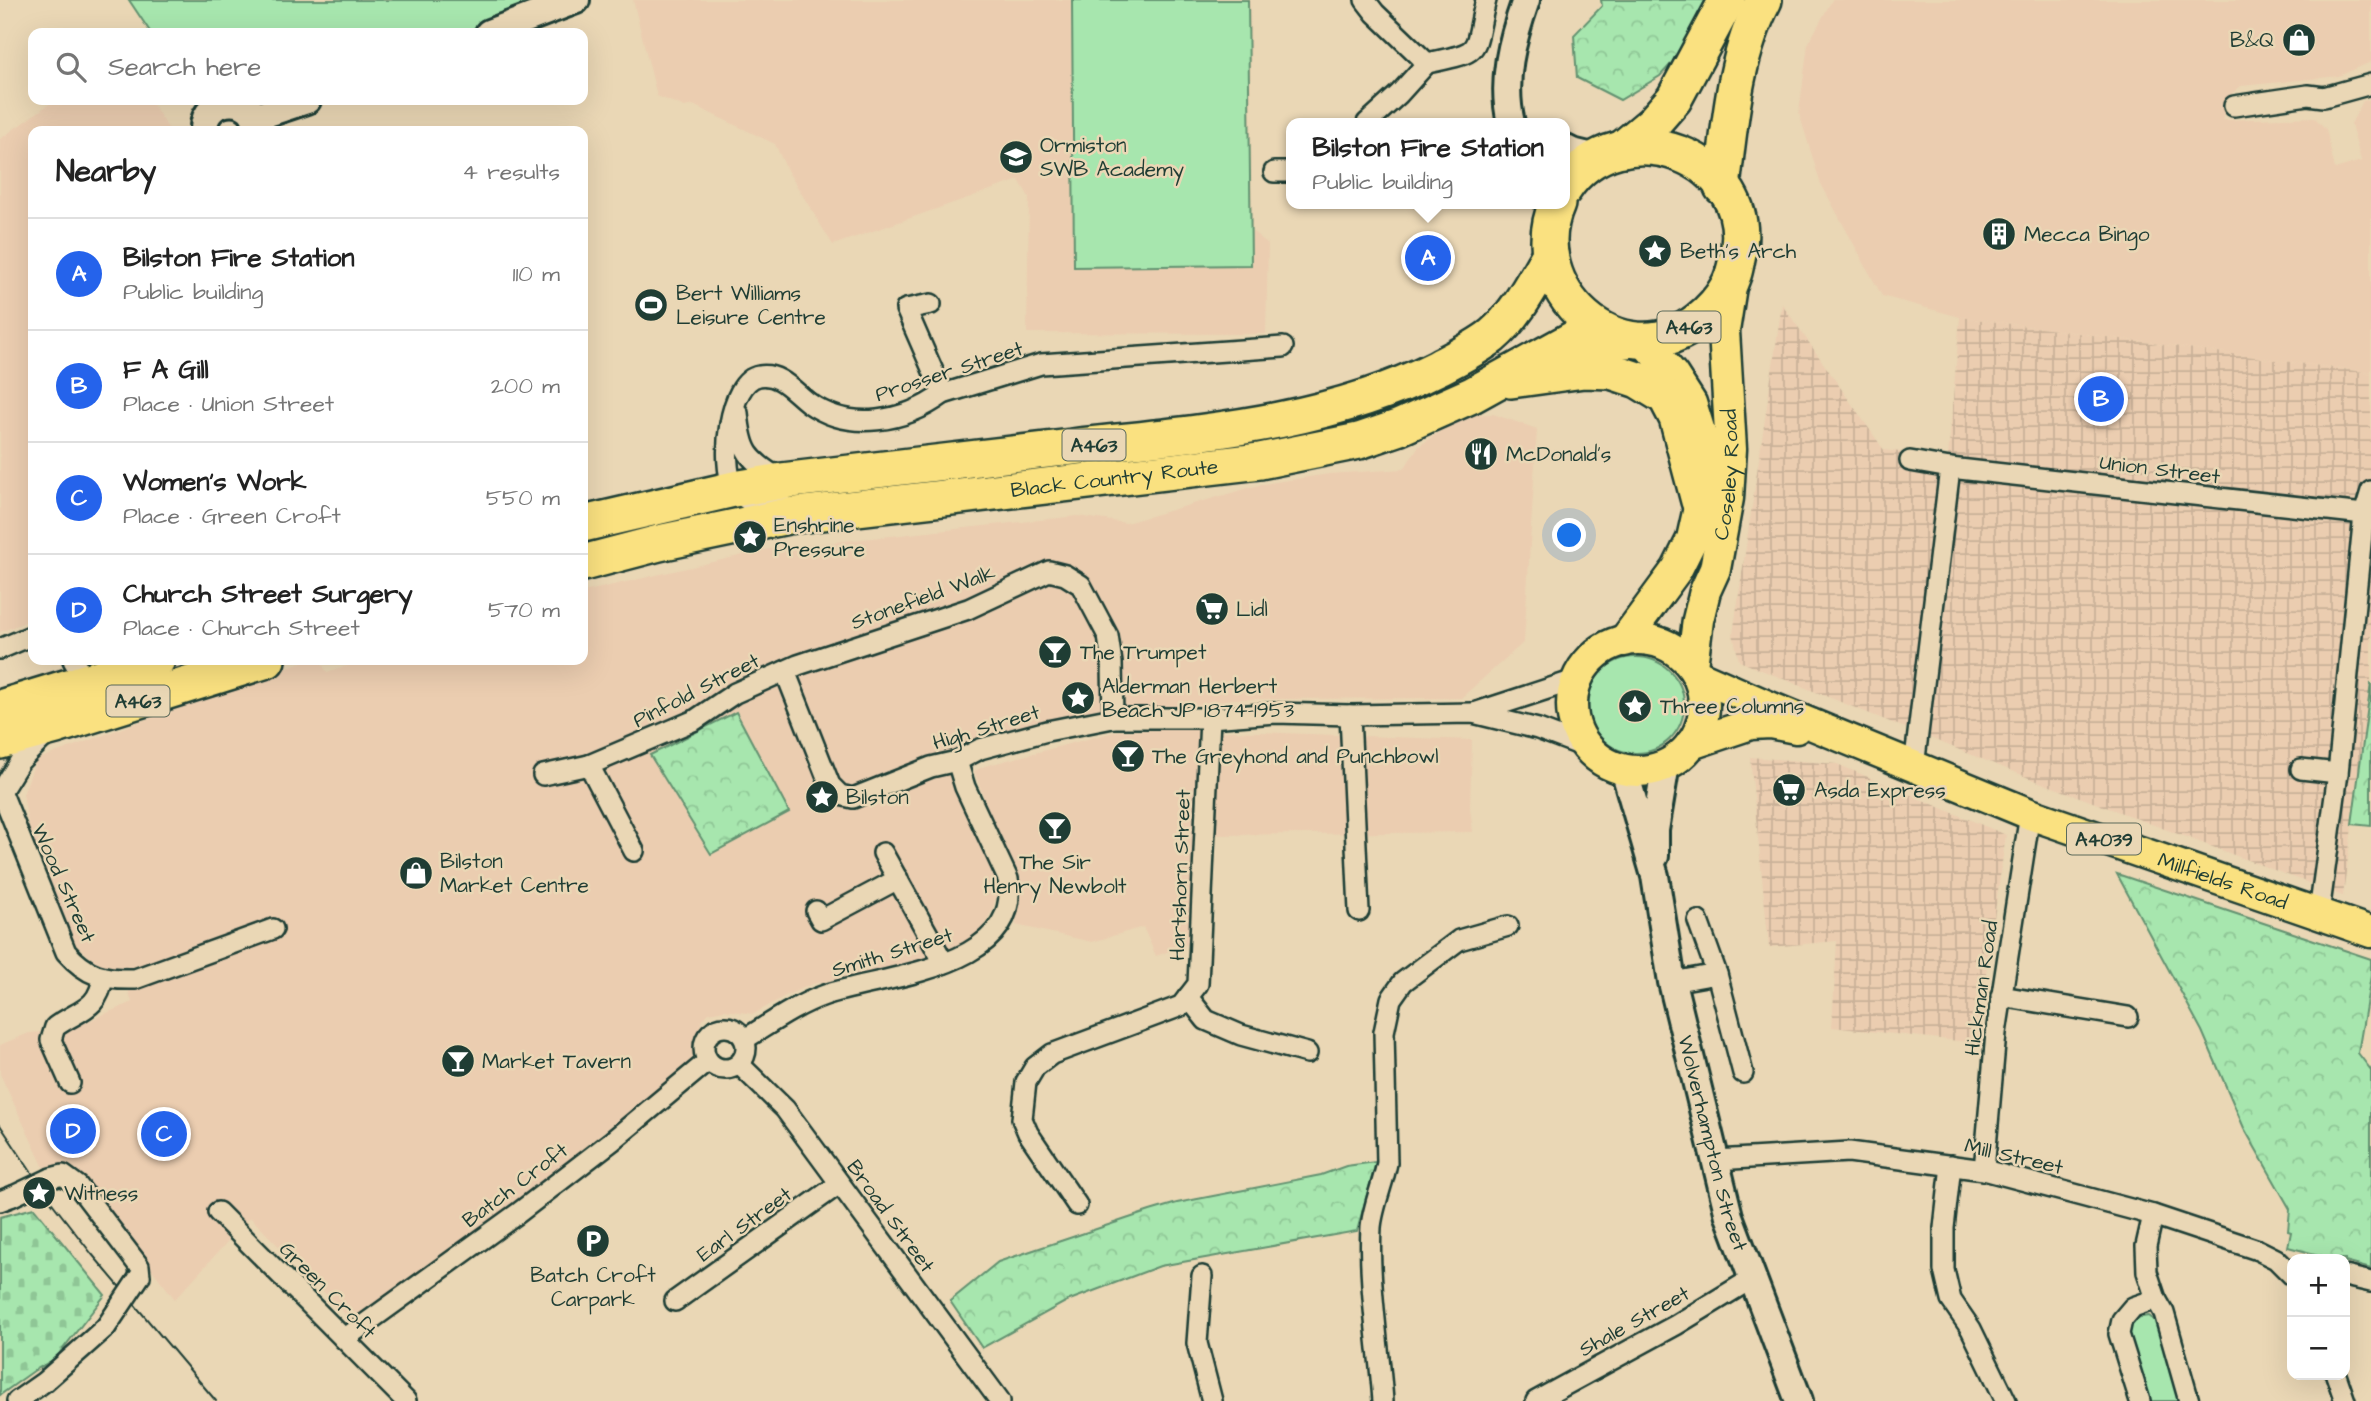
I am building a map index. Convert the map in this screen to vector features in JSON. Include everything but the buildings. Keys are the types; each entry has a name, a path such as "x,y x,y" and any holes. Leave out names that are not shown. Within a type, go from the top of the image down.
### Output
{"highway":[{"path":"1570,182 1580,171 1653,123 1674,99 1727,0"},
{"path":"1723,187 1737,78 1743,53 1764,0"},
{"name":"A463","path":"1549,222 1560,285 1580,312 1602,329 1636,341 1666,338 1687,328 1715,306 1732,278 1739,248 1739,231 1734,208 1723,187 1701,165 1675,151 1647,146 1609,154"},
{"name":"Black Country Route","path":"588,523 734,489 782,481 1240,426 1358,401 1420,376 1469,351 1494,334 1523,299 1549,222"},
{"name":"Black Country Route","path":"588,562 824,504 895,503 1260,461 1359,441 1400,427 1472,395 1577,337 1636,341"},
{"path":"1497,380 1522,380 1584,370 1611,371 1638,380 1666,397 1677,418 1699,501"},
{"name":"A463","path":"0,708 79,671 122,665"},
{"name":"A463","path":"0,741 251,665"}],"main road":[{"path":"502,28 576,0"},
{"path":"1510,118 1506,87 1512,41 1526,0"},
{"path":"1509,70 1519,104 1528,118"},
{"path":"205,126 206,118 217,105"},
{"path":"242,105 256,124 296,105"},
{"path":"1570,151 1609,154"},
{"name":"Coseley Road","path":"1695,671 1698,620 1705,592 1715,569 1728,498 1731,449 1724,331 1732,278"},
{"name":"Coseley Road","path":"1624,640 1677,569 1692,539 1699,501 1704,445 1691,403 1673,375 1636,341"},
{"path":"1624,640 1608,646 1594,656 1578,679 1572,701 1574,718 1588,748 1603,760 1623,769 1655,876"},
{"name":"A4039","path":"1623,769 1648,770 1677,758 1699,731 1704,713 1703,694 1695,671 1679,653 1660,642 1624,640"},
{"name":"Millfields Road","path":"1695,671 1841,736 2030,814 2371,932"},
{"name":"Millfields Road","path":"1691,744 1751,724 1770,723 1841,736"},
{"path":"1655,876 1655,830 1666,764"},
{"name":"Wolverhampton Street","path":"1655,876 1672,982 1729,1216 1799,1401"}],"street":[{"path":"1365,0 1427,63"},
{"path":"1373,118 1427,63 1467,55 1475,47 1486,0"},
{"path":"2234,106 2308,95 2324,97 2371,83"},
{"path":"931,304 906,309 943,394"},
{"name":"Prosser Street","path":"737,405 739,395 750,379 767,376 783,382 812,405 830,414 847,419 890,418 920,408 943,394 1041,364 1283,346"},
{"path":"737,405 742,443 746,452 782,481 816,492 824,504"},
{"path":"737,405 728,430 727,451 728,474 734,489 757,506 824,504"},
{"name":"Union Street","path":"1910,461 1950,468 2364,514"},
{"path":"1914,767 1950,468"},
{"path":"2319,913 2338,774 2364,514 2371,491"},
{"path":"588,546 629,550"},
{"name":"Stonefield Walk","path":"785,671 968,609 1049,571 1065,575 1081,585 1099,615 1108,636 1112,663 1113,718"},
{"path":"0,649 28,637"},
{"name":"Pinfold Street","path":"543,775 589,765 695,720 735,693 785,671"},
{"name":"High Street","path":"785,671 830,785 840,795 853,798 931,767 957,761 980,749 1047,731 1113,718 1210,718 1275,713 1473,713 1538,729 1588,748"},
{"name":"High Street","path":"1473,713 1578,679"},
{"path":"1350,715 1359,911"},
{"name":"Hartshorn Street","path":"1188,997 1198,984 1200,961 1210,718"},
{"name":"Wood Street","path":"55,726 20,761 2,798 66,953 85,971 103,977"},
{"name":"Smith Street","path":"745,1039 794,1009 821,997 944,963 985,943 1003,923 1009,898 1008,879 965,787 957,761"},
{"path":"589,765 634,851"},
{"path":"2301,769 2338,774"},
{"name":"Hickman Road","path":"1984,1170 1996,1033 2030,814"},
{"path":"883,853 944,963"},
{"path":"816,911 821,920 898,879"},
{"path":"1698,921 1717,974 1743,1073"},
{"path":"1383,1401 1371,1257 1371,1223 1384,1184 1387,1163 1384,1032 1391,999 1403,982 1458,940 1508,926"},
{"path":"70,1083 51,1040 55,1027 95,1002 101,992 103,977 117,980 135,979 273,929"},
{"path":"1672,982 1717,974"},
{"path":"2001,996 2128,1017"},
{"path":"1077,1205 1028,1133 1022,1119 1027,1082 1035,1067 1052,1054 1181,1006 1188,997 1206,1020 1241,1035 1307,1053"},
{"path":"731,1027 745,1039 746,1053 739,1065 719,1069 708,1061 704,1048 708,1035 713,1030 731,1027"},
{"name":"Batch Croft","path":"344,1339 538,1198 708,1061"},
{"name":"Broad Street","path":"739,1065 785,1109 1000,1401"},
{"name":"Mill Street","path":"1716,1160 1849,1152 1984,1170 2153,1215 2258,1250 2276,1259 2287,1269"},
{"path":"1951,1165 1944,1228 1944,1270 1951,1300 1970,1329 2006,1401"},
{"path":"7,1198 57,1177 78,1186 139,1266 140,1276 106,1327 44,1382 17,1401"},
{"name":"Earl Street","path":"675,1301 839,1184"},
{"name":"Green Croft","path":"218,1212 406,1401"},
{"path":"2153,1215 2146,1246 2147,1272 2164,1313 2189,1401"},
{"path":"1202,1276 1197,1343 1212,1401"},
{"path":"2350,1277 2371,1282"},
{"name":"Shale Street","path":"1536,1401 1676,1325 1753,1278"},
{"path":"2140,1401 2119,1334 2122,1320 2133,1307 2156,1299"},
{"path":"2338,1380 2345,1401"}],"shaded area":[{"name":"Ormiston SWB Academy","path":"633,0 1250,0 1252,231 1268,244 1266,334 1027,333 1029,197 1019,180 833,245 787,170 775,144 693,105 685,107 657,96"},
{"path":"1832,0 2371,0 2371,62 2339,76 2241,86 2225,99 2223,120 2314,117 2326,129 2335,169 2361,161 2351,124 2363,101 2371,99 2371,373 1960,317 1882,296 1820,182 1799,113 1808,44"},
{"path":"48,105 153,105 167,126 28,126 28,621 0,632 0,139"},
{"path":"1782,304 1884,450 1948,458 1960,317 2371,373 2371,683 2343,896 2034,780 1739,661 1733,634"},
{"path":"1493,414 1537,429 1524,642 1461,698 1234,699 1113,718 957,761 998,889 992,911 977,937 959,949 900,968 812,984 754,1014 724,1010 709,1013 701,1021 698,1056 480,1231 352,1321 250,1217 175,1299 69,1164 46,1172 0,1074 0,1045 29,1033 68,1030 132,1002 123,974 98,964 75,944 47,883 29,828 23,794 36,760 293,665 323,665 327,673 349,665 588,665 588,591 769,549 1077,516 1126,523 1263,484 1329,474 1404,469 1418,447 1463,415"},
{"path":"1202,729 1191,943 1156,956 1143,927 1092,942 1016,925 1017,898 1013,877 974,771 1118,731"},
{"path":"1217,732 1472,740 1470,808 1473,832 1213,835"},
{"path":"1750,757 1837,764 2006,835 1976,1043 1832,1027 1837,941 1769,947"}],"green space":[{"path":"129,0 549,0 475,28 148,28"},
{"path":"1072,0 1248,0 1251,265 1074,267"},
{"path":"1601,0 1712,0 1696,37 1660,76 1620,100 1577,78 1574,35 1602,6"},
{"path":"1636,657 1654,661 1670,671 1680,687 1684,705 1680,723 1670,739 1654,749 1636,753 1618,749 1602,739 1592,723 1588,705 1592,687 1602,671 1618,661"},
{"path":"2371,683 2371,826 2352,824"},
{"path":"736,712 789,812 711,854 650,755"},
{"path":"2117,874 2371,959 2371,976 2358,1053 2371,1070 2371,1269 2350,1263 2350,1254 2315,1254 2288,1247 2291,1232 2288,1231 2290,1209 2244,1128 2202,1031"},
{"path":"1376,1162 1357,1231 1160,1266 1067,1301 982,1348 950,1301 998,1262 1150,1211 1177,1203 1321,1175 1346,1166"},
{"path":"34,1208 105,1295 55,1359 0,1395 0,1217"},
{"path":"2149,1316 2158,1323 2182,1401 2148,1401 2129,1339 2129,1326 2135,1318"}],"tram line":[{"path":"0,1125 49,1199 91,1253 216,1401"}],"place":[{"name":"B&Q","path":"2299,40"},
{"name":"Ormiston SWB Academy","path":"1016,157"},
{"name":"Mecca Bingo","path":"1999,234"},
{"name":"Beth's Arch","path":"1655,251"},
{"name":"Bilston Fire Station","path":"1428,258"},
{"name":"Bert Williams Leisure Centre","path":"651,305"},
{"name":"F A Gill","path":"2101,399"},
{"name":"McDonald's","path":"1481,454"},
{"name":"Enshrine Pressure","path":"750,537"},
{"name":"Lidl","path":"1212,609"},
{"name":"The Trumpet","path":"1055,652"},
{"name":"Alderman Herbert Beach JP 1874-1953","path":"1078,698"},
{"name":"Three Columns","path":"1635,706"},
{"name":"The Greyhond and Punchbowl","path":"1128,756"},
{"name":"Asda Express","path":"1789,790"},
{"name":"Bilston","path":"822,797"},
{"name":"The Sir Henry Newbolt","path":"1055,828"},
{"name":"Bilston Market Centre","path":"416,873"},
{"name":"Market Tavern","path":"458,1061"},
{"name":"Church Street Surgery","path":"73,1131"},
{"name":"Women's Work","path":"164,1134"},
{"name":"Witness","path":"39,1193"},
{"name":"Batch Croft Carpark","path":"593,1241"}]}
